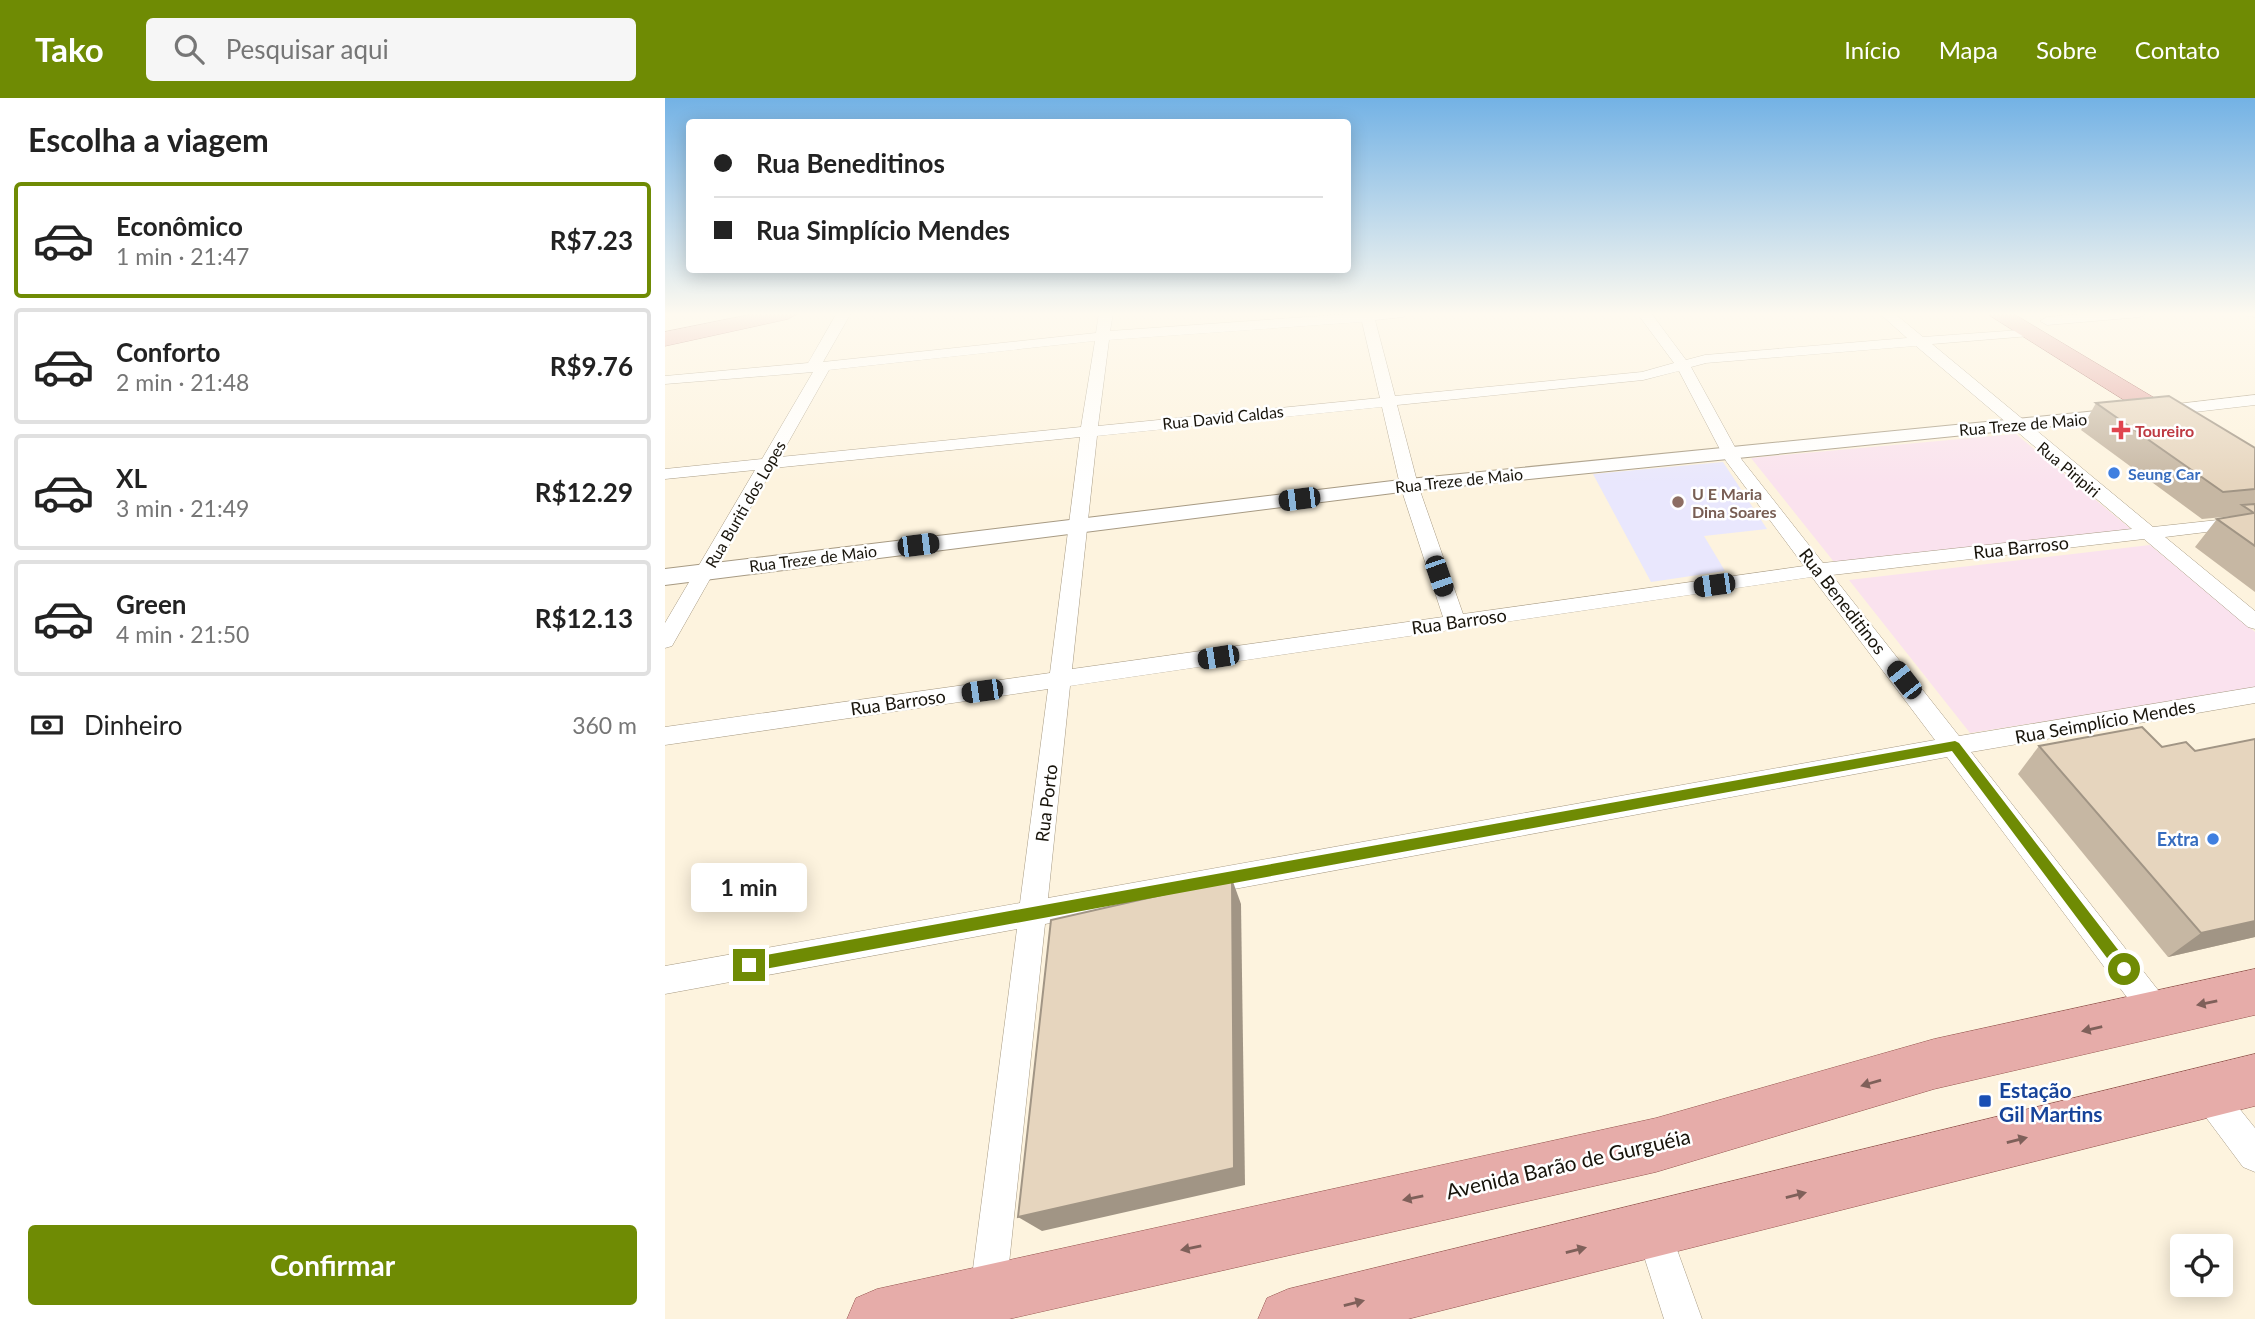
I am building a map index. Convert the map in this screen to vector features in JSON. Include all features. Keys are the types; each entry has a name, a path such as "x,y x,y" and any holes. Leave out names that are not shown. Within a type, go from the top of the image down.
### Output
{"main road":[{"path":"2103,370 2160,411 2255,470"},
{"path":"2123,370 2255,445"},
{"name":"Avenida Barão de Gurguéia","path":"877,1319 988,1292 1656,1145 1934,1064 2255,992"},
{"path":"1288,1319 2231,1087"}],"street":[{"path":"665,380 783,370"},
{"name":"Rua Buriti dos Lopes","path":"665,641 769,462 816,370"},
{"name":"Rua Porto","path":"988,1292 1098,370"},
{"path":"1379,370 1409,485 1455,621"},
{"name":"Rua David Caldas","path":"665,474 1643,376 1665,370"},
{"name":"Rua Beneditinos","path":"1686,370 1728,452 2158,1014"},
{"name":"Rua Piripiri","path":"1952,370 2255,622"},
{"name":"Rua Treze de Maio","path":"665,577 1409,485 2255,400"},
{"name":"Rua Barroso","path":"665,736 1818,570 2255,521"},
{"name":"Rua Seimplício Mendes","path":"665,980 1955,746 2255,695"},
{"path":"2231,1087 2255,1155"},
{"path":"1654,1231 1683,1319"}],"shaded area":[{"path":"2016,434 2132,530 1834,562 1751,458"},
{"name":"U E Maria Dina Soares","path":"1723,462 1767,529 1704,536 1725,571 1651,582 1593,474"},
{"path":"2150,545 2255,632 2255,689 1970,733 1849,580"}],"building":[{"path":"2169,396 2255,448 2255,489 2223,492 2096,403"},
{"path":"2255,504 2255,546 2217,519 2254,513 2242,505"},
{"path":"2142,727 2162,747 2186,742 2195,751 2255,739 2255,921 2201,933 2039,746"},
{"path":"1232,879 1234,1168 1018,1217 1051,920"}],"place":[{"name":"Toureiro","path":"2121,430"},
{"name":"Seung Car","path":"2114,473"},
{"name":"U E Maria Dina Soares","path":"1678,502"},
{"name":"Extra","path":"2213,839"},
{"name":"Estação Gil Martins","path":"1985,1101"}],"route":[{"path":"749,965 1955,746 2124,969"}]}
